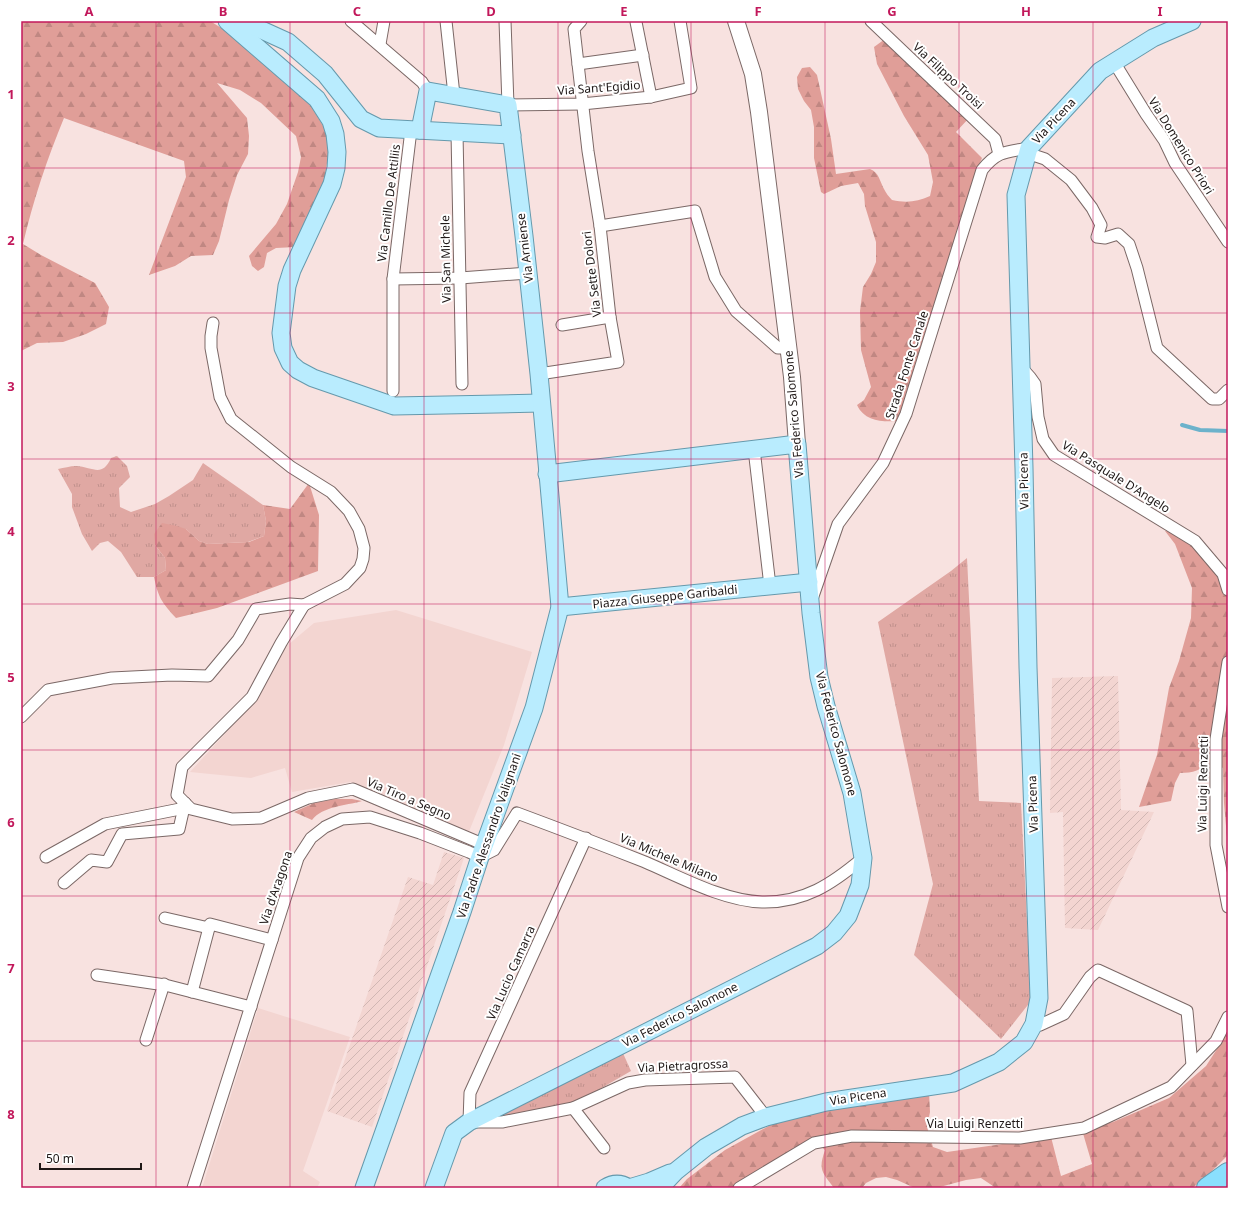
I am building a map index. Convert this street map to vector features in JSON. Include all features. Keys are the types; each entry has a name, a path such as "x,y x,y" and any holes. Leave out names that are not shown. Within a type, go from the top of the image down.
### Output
{"highway":[{"path":"1207,1188 1228,1173"}],"main road":[{"path":"227,21 317,98 331,121 335,134 337,152 336,168 332,184 292,270 287,286 281,333 283,348 290,363 298,370 313,378 394,406 541,403"},
{"path":"242,21 288,42 325,74 361,119 379,128 512,135"},
{"name":"Via Picena","path":"660,1188 676,1170 706,1147 742,1126 766,1116 826,1102 953,1083 999,1062 1024,1042 1034,1024 1039,998 1016,195 1028,151 1100,71 1153,38 1192,21"},
{"path":"416,130 428,91 508,105"},
{"name":"Via Arniense","path":"508,105 539,374 547,474"},
{"path":"547,474 797,444"},
{"name":"Via Federico Salomone","path":"434,1188 454,1133 469,1122 817,946 834,933 848,916 860,885 863,858 852,794 826,706 819,676 810,605 797,444"},
{"name":"Via Padre Alessandro Valignani","path":"364,1188 534,708 560,607 547,474"},
{"name":"Piazza Giuseppe Garibaldi","path":"560,607 809,582"},
{"name":"Via Picena","path":"629,1188 649,1182 676,1170"},
{"path":"605,1188 612,1184 618,1184 629,1188"}],"street":[{"path":"352,21 422,82 428,91"},
{"path":"380,44 384,21"},
{"path":"446,21 454,95"},
{"name":"Via Arniense","path":"505,21 508,105"},
{"name":"Via Sette Dolori","path":"539,374 618,362 610,317 600,226 582,104 574,29 581,21"},
{"name":"Via Sant'Egidio","path":"508,105 582,104 651,97 691,88 680,21"},
{"name":"Via Federico Salomone","path":"736,21 754,82 792,377 797,444"},
{"name":"Via Filippo Troisi","path":"871,21 995,139 1000,154"},
{"path":"636,22 651,97"},
{"path":"578,64 643,54"},
{"name":"Via Domenico Priori","path":"1114,62 1164,140 1175,163 1228,242"},
{"name":"Via Camillo De Attiliis","path":"394,391 392,279 416,130"},
{"name":"Via San Michele","path":"457,133 462,384"},
{"path":"1028,151 1045,159 1071,180 1092,208 1102,225 1097,237 1105,238 1118,234 1129,244 1137,268 1157,348 1212,399 1218,399 1228,390"},
{"name":"Strada Fonte Canale","path":"810,605 838,524 883,463 906,414 982,170 988,162 1000,154 1028,151"},
{"path":"600,226 696,211 715,277 736,311 778,348 788,348"},
{"path":"392,279 460,278 528,273"},
{"path":"562,325 610,317"},
{"path":"21,717 48,690 112,678 172,675 208,676 238,640 256,609 290,604 304,605 345,584 360,568 364,548 359,529 350,511 331,492 291,467 231,419 220,397 210,348 213,323"},
{"name":"Via Pasquale D'Angelo","path":"1021,367 1035,384 1038,416 1043,439 1054,455 1195,541 1223,574 1228,590"},
{"path":"754,449 770,586"},
{"path":"186,803 177,795 182,767 252,697 281,643 304,605"},
{"name":"Via Luigi Renzetti","path":"1228,662 1216,739 1216,845 1228,907"},
{"name":"Via Tiro a Segno","path":"186,803 191,809 232,819 261,818 308,798 353,789 483,851"},
{"path":"46,857 105,824 180,809 186,803"},
{"path":"64,883 91,860 107,862 122,834 179,829 186,803"},
{"name":"Via Michele Milano","path":"483,851 494,850 517,813 586,838 721,894 756,901 795,898 819,890 842,875 863,858"},
{"name":"Via d'Aragona","path":"193,1188 298,858 311,838 325,827 342,819 370,817 483,851"},
{"name":"Via Lucio Camarra","path":"469,1122 470,1093 586,838"},
{"path":"165,918 209,928"},
{"path":"192,992 210,924 272,940"},
{"path":"1034,1024 1040,1025 1064,1014 1090,977 1098,970 1187,1011 1192,1065"},
{"path":"97,974 164,984 251,1007"},
{"path":"146,1040 164,984"},
{"name":"Via Luigi Renzetti","path":"739,1188 814,1143 852,1136 1020,1138 1084,1128 1171,1087 1216,1040 1228,1017"},
{"name":"Via Pietragrossa","path":"469,1122 502,1122 573,1108 628,1083 645,1080 736,1077 766,1116"},
{"path":"573,1108 604,1148"}],"shaded area":[{"path":"396,610 532,652 504,745 468,834 350,782 292,792 285,768 251,778 190,772 257,699 283,649 314,623"},
{"path":"1118,676 1121,810 1154,812 1098,930 1065,928 1063,812 1050,813 1052,678"},
{"path":"444,852 464,858 372,1127 327,1111 408,877 433,885"},
{"path":"258,1008 350,1037 303,1171 320,1182 317,1188 202,1188"}],"green space":[{"path":"21,21 210,21 223,29 245,48 261,59 308,101 325,129 329,150 324,183 296,247 276,248 267,253 264,267 258,271 252,266 249,256 276,224 287,204 298,172 301,157 296,136 261,103 240,90 217,83 247,118 249,136 248,154 237,175 219,241 213,255 191,256 175,266 149,275 186,177 184,161 64,118 41,180 23,244 95,283 109,307 106,324 86,334 63,342 37,343 21,351"},
{"path":"885,39 969,118 956,132 982,158 899,421 875,420 860,411 857,405 864,400 871,387 861,350 860,311 863,287 876,262 876,242 865,206 864,194 858,183 841,186 824,194 821,192 814,158 814,127 811,110 804,101 798,89 797,77 802,68 810,67 817,75 831,139 836,174 870,169 875,172 892,200 921,200 930,196 933,182 928,155 904,116 877,64 874,47"},
{"path":"117,456 127,466 130,477 119,488 120,507 131,512 155,504 193,480 203,463 263,505 266,521 264,536 248,542 208,544 199,541 186,529 155,545 165,558 166,570 154,577 137,577 121,552 108,541 100,543 92,551 82,534 72,507 72,494 58,469 76,466 100,470 108,464 111,458"},
{"path":"309,483 319,515 318,571 217,608 176,618 161,599 154,577 166,570 165,558 155,545 154,534 162,523 186,529 199,541 208,544 249,542 264,536 266,521 263,505 290,509"},
{"path":"1165,531 1176,532 1196,543 1221,576 1228,596 1228,849 1223,768 1211,762 1197,770 1180,773 1175,783 1171,801 1139,807 1157,755 1169,688 1179,661 1191,618 1192,588 1175,544"},
{"path":"967,558 979,801 1021,803 1031,1001 1001,1039 914,955 933,884 878,622 951,571"},
{"path":"335,799 352,799 362,801 328,809 317,815 312,820 294,812 314,803"},
{"path":"1228,1032 1228,1155 1203,1180 1192,1188 996,1188 981,1178 966,1180 936,1188 915,1188 886,1177 876,1178 866,1183 862,1188 834,1188 822,1170 825,1150 820,1146 736,1188 679,1188 687,1179 725,1150 776,1122 827,1109 929,1092 930,1112 927,1127 933,1147 947,1152 1051,1137 1061,1176 1092,1164 1082,1130 1113,1122 1169,1098 1206,1066"},
{"path":"622,1051 631,1071 572,1105 497,1117"}],"waterway":[{"path":"1182,425 1200,430 1228,431"}]}
